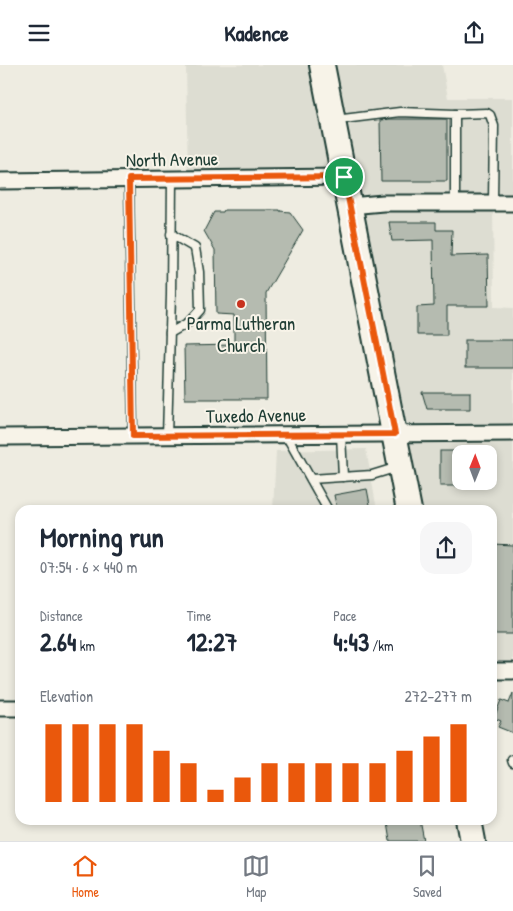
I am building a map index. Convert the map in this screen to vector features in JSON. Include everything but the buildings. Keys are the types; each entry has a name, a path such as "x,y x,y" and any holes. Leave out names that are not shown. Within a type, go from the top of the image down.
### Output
{"main road":[{"path":"322,65 408,505"},
{"path":"470,825 473,841"}],"street":[{"name":"North Avenue","path":"0,181 344,177"},
{"path":"350,207 383,203 513,203"},
{"name":"Tuxedo Avenue","path":"0,437 513,433"},
{"path":"497,671 513,671"},
{"path":"0,708 15,708"}],"lane":[{"path":"333,120 400,112 487,113 490,115 494,126 493,202"},
{"path":"455,114 455,204"},
{"path":"129,179 133,436"},
{"path":"167,436 172,179"},
{"path":"170,333 189,322 200,310 199,272 195,248 171,234"},
{"path":"341,434 343,477"},
{"path":"286,435 325,505"},
{"path":"311,479 372,475 401,466"}],"shaded area":[{"path":"186,65 442,65 448,98 513,98 513,203 493,203 494,307 513,308 513,671 497,671 497,505 408,505 345,177 188,179"},
{"path":"366,449 376,505 273,505 276,451"}],"place":[{"name":"Parma Lutheran Church","path":"241,304"}],"route":[{"path":"344,177 395,434 133,436 129,179 344,177"}]}
